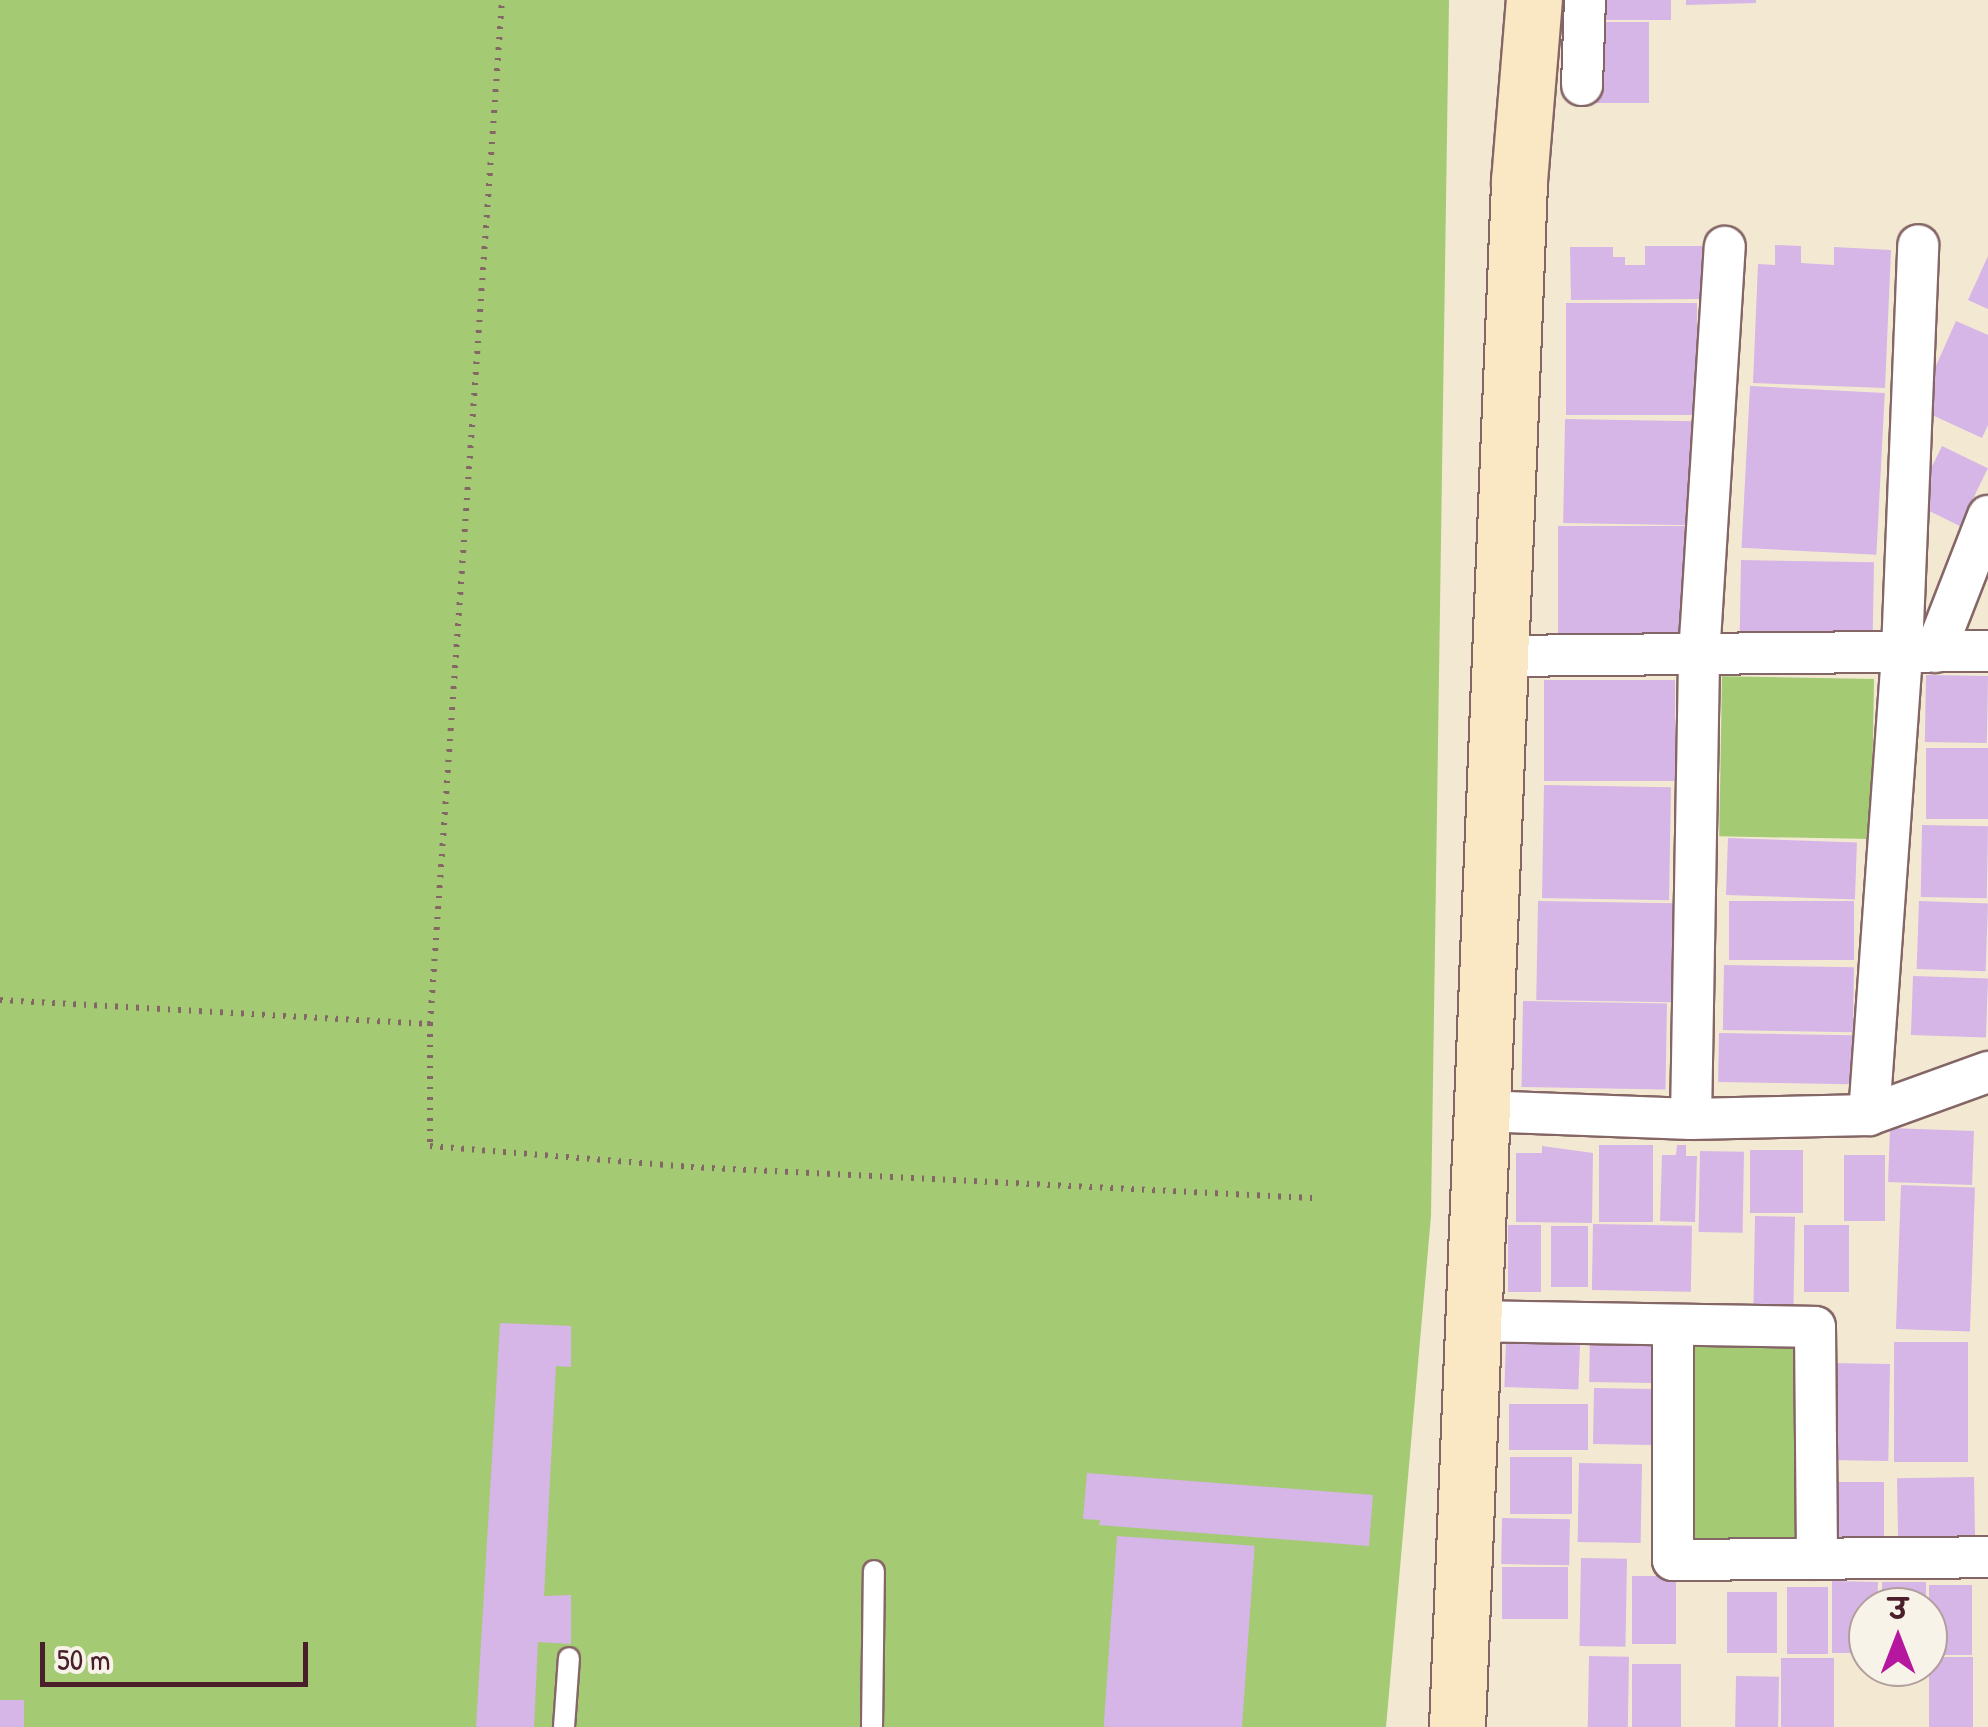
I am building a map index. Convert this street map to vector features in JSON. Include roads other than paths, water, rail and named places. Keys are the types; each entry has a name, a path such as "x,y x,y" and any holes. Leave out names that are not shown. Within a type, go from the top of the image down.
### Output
{"street":[{"path":"1457,1727 1521,157 1534,0"},
{"path":"1582,86 1585,0"},
{"path":"1869,1115 1918,652 1918,245"},
{"path":"1690,1119 1699,656 1724,247"},
{"path":"1918,652 1988,516"},
{"path":"1501,656 1988,651"},
{"path":"1480,1111 1690,1119 1869,1115 1988,1072"},
{"path":"1473,1321 1816,1327 1817,1558"},
{"path":"1673,1325 1674,1560 1988,1558"}],"lane":[{"path":"872,1727 874,1571"},
{"path":"564,1727 569,1658"}]}
